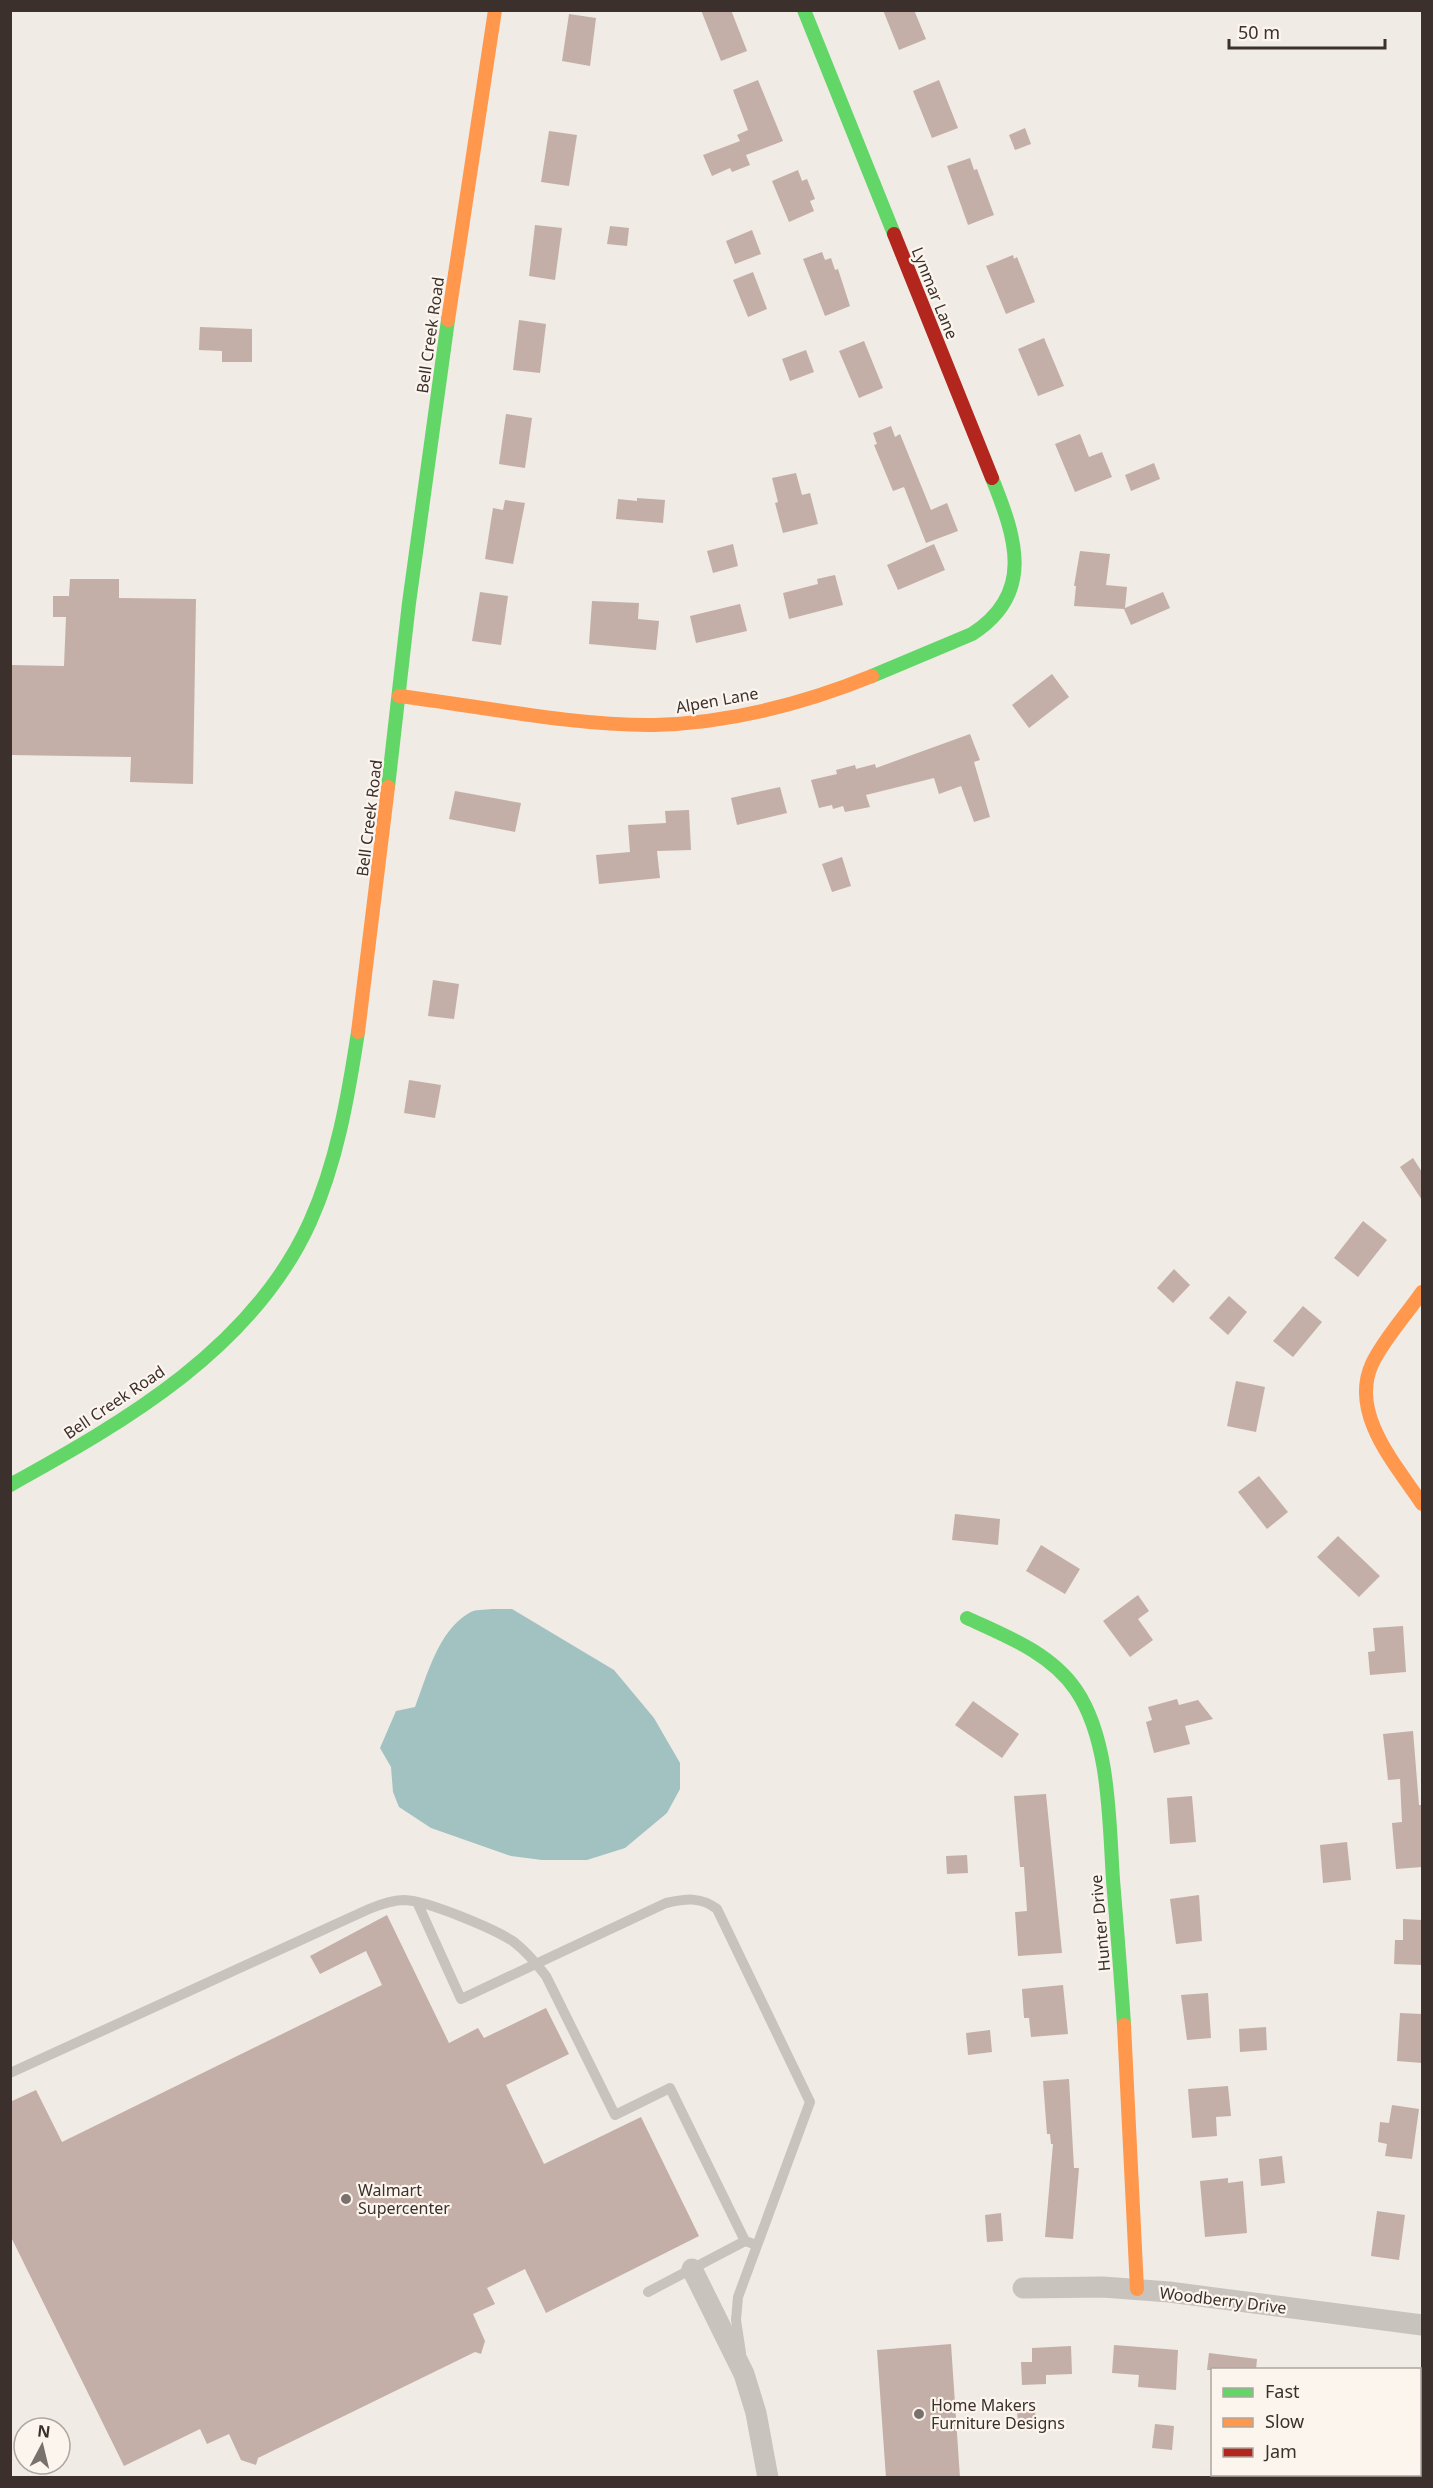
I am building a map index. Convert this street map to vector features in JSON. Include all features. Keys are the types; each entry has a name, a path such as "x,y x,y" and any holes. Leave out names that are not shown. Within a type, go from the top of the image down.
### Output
{"street":[{"name":"Bell Creek Road","path":"10,1485 145,1406 229,1335 265,1294 291,1259 311,1224 326,1186 356,1044 409,604 495,10"},
{"name":"Lynmar Lane","path":"804,10 1011,525 1017,569 1011,592"},
{"name":"Alpen Lane","path":"399,696 615,724 669,724 715,719 834,690 901,665 973,634 993,618 1011,592"},
{"path":"1422,1292 1372,1364 1367,1377 1366,1400 1371,1422 1382,1448 1422,1504"},
{"name":"Hunter Drive","path":"967,1618 1036,1652 1052,1665 1070,1684 1084,1706 1096,1746 1105,1796 1124,2016 1137,2289"},
{"path":"692,2269 744,2374 756,2412 768,2478"},
{"name":"Woodberry Drive","path":"1023,2288 1137,2289 1422,2325"}],"lane":[{"path":"417,1902 461,1999 535,1962 666,1903 688,1898 706,1900 717,1909 810,2102 738,2297 736,2320 744,2374"},
{"path":"10,2073 385,1902 417,1902 492,1930 513,1942 535,1962 546,1976 615,2115 670,2088 745,2241 757,2245"},
{"path":"648,2292 745,2241"}],"water":[{"path":"512,1609 614,1670 654,1718 680,1763 680,1789 667,1813 625,1848 587,1860 542,1860 511,1856 431,1828 399,1807 393,1792 391,1767 380,1748 396,1711 415,1707 441,1642 458,1621 471,1612"}],"building":[{"path":"701,10 731,10 747,51 721,61"},
{"path":"883,10 914,10 926,39 899,50"},
{"path":"569,14 596,18 590,66 562,61"},
{"path":"758,80 783,141 746,155 750,165 732,172 730,168 712,176 703,155 740,141 737,135 748,130 733,90"},
{"path":"939,80 958,128 932,138 913,91"},
{"path":"1025,128 1031,144 1015,150 1009,135"},
{"path":"549,131 577,135 569,186 541,182"},
{"path":"970,158 974,170 977,169 994,215 968,225 947,166"},
{"path":"798,170 802,181 807,179 815,199 810,201 814,211 789,222 772,181"},
{"path":"535,225 562,228 555,280 529,276"},
{"path":"610,226 629,228 627,246 607,244"},
{"path":"752,230 761,254 735,264 726,241"},
{"path":"822,252 825,260 831,258 835,270 838,269 850,306 825,316 803,259"},
{"path":"1013,255 1014,259 1017,257 1035,302 1006,314 986,266"},
{"path":"753,272 767,309 748,317 733,280"},
{"path":"519,320 546,324 540,373 513,370"},
{"path":"200,327 252,329 252,362 222,362 222,351 199,350"},
{"path":"1044,338 1064,386 1038,396 1018,349"},
{"path":"864,341 883,388 859,398 839,351"},
{"path":"806,350 814,372 790,381 782,359"},
{"path":"506,414 532,418 525,468 499,464"},
{"path":"891,426 895,437 900,434 931,510 947,503 958,531 926,543 904,487 893,491 874,445 877,444 873,433"},
{"path":"1080,434 1089,457 1102,452 1112,477 1075,492 1055,444"},
{"path":"1154,463 1160,479 1131,491 1125,475"},
{"path":"796,473 802,495 810,493 818,524 783,533 775,503 778,502 772,478"},
{"path":"637,498 665,500 663,523 616,519 618,499 637,501"},
{"path":"505,500 525,503 513,564 485,559 493,508 503,510"},
{"path":"733,544 738,566 713,573 707,551"},
{"path":"934,544 945,570 898,590 887,565"},
{"path":"1080,551 1110,554 1106,585 1127,587 1125,608 1163,592 1170,608 1131,625 1124,609 1074,606 1076,586 1074,586"},
{"path":"835,575 843,605 789,619 783,593 818,584 817,579"},
{"path":"70,579 119,579 119,598 196,599 193,784 130,782 131,757 10,755 10,665 64,666 66,617 53,617 53,596 69,596"},
{"path":"480,592 508,596 501,645 472,641"},
{"path":"592,601 639,603 638,619 659,621 656,650 589,644"},
{"path":"740,604 747,631 696,643 690,616"},
{"path":"1052,674 1069,697 1029,728 1012,705"},
{"path":"970,734 980,760 974,762 990,817 974,822 961,786 939,794 934,778 866,795 870,807 845,812 843,806 833,809 832,805 819,808 811,780 837,774 836,770 855,765 856,769 875,764 876,768"},
{"path":"780,787 787,813 737,825 731,798"},
{"path":"455,791 521,803 515,832 449,819"},
{"path":"689,810 691,850 657,851 660,878 599,884 596,855 630,852 628,825 666,823 665,811"},
{"path":"842,857 851,886 832,892 822,864"},
{"path":"433,980 459,984 454,1019 428,1016"},
{"path":"409,1080 441,1085 435,1118 404,1113"},
{"path":"1413,1158 1422,1172 1422,1200 1400,1167"},
{"path":"1363,1221 1387,1240 1358,1277 1334,1258"},
{"path":"1174,1269 1190,1285 1173,1303 1157,1288"},
{"path":"1229,1296 1247,1312 1228,1335 1209,1318"},
{"path":"1303,1306 1322,1322 1293,1357 1273,1341"},
{"path":"1236,1381 1265,1387 1256,1432 1227,1426"},
{"path":"1259,1476 1288,1512 1267,1529 1238,1492"},
{"path":"955,1514 1000,1519 998,1545 952,1540"},
{"path":"1338,1536 1380,1576 1359,1597 1317,1557"},
{"path":"1041,1545 1080,1569 1065,1594 1026,1571"},
{"path":"1138,1595 1149,1611 1138,1619 1153,1640 1130,1657 1103,1621"},
{"path":"1403,1626 1406,1672 1370,1675 1368,1652 1375,1651 1373,1628"},
{"path":"1177,1699 1179,1705 1198,1700 1213,1719 1185,1726 1190,1744 1154,1753 1146,1722 1152,1720 1148,1707"},
{"path":"973,1701 1019,1734 1002,1758 955,1725"},
{"path":"1413,1731 1419,1805 1422,1805 1422,1867 1396,1869 1392,1823 1402,1822 1400,1779 1388,1780 1383,1734"},
{"path":"1046,1794 1062,1953 1018,1956 1015,1912 1027,1911 1024,1867 1020,1867 1014,1796"},
{"path":"1192,1796 1196,1842 1170,1844 1167,1798"},
{"path":"1347,1842 1351,1880 1323,1883 1320,1845"},
{"path":"967,1855 968,1873 947,1874 946,1856"},
{"path":"1199,1895 1202,1941 1176,1944 1170,1899"},
{"name":"Walmart Supercenter","path":"387,1915 449,2043 478,2028 484,2038 546,2008 569,2054 506,2085 544,2164 641,2117 699,2236 546,2313 525,2269 487,2288 495,2304 473,2314 485,2341 481,2354 475,2352 258,2458 256,2465 241,2460 229,2434 207,2444 200,2429 124,2466 10,2235 10,2102 36,2090 62,2142 382,1985 366,1951 320,1974 310,1956"},
{"path":"1403,1919 1422,1920 1422,1965 1394,1964 1395,1940 1403,1940"},
{"path":"1063,1985 1068,2034 1031,2037 1029,2018 1024,2018 1022,1989"},
{"path":"1208,1993 1211,2038 1187,2040 1181,1995"},
{"path":"1400,2013 1422,2014 1422,2063 1397,2061"},
{"path":"1266,2027 1267,2050 1240,2052 1239,2029"},
{"path":"990,2030 992,2052 968,2055 966,2033"},
{"path":"1069,2079 1074,2168 1079,2168 1073,2239 1045,2237 1053,2144 1051,2144 1050,2134 1047,2134 1043,2081"},
{"path":"1228,2086 1231,2116 1216,2117 1217,2136 1192,2138 1188,2089"},
{"path":"1392,2105 1419,2109 1412,2159 1385,2156 1387,2144 1378,2142 1380,2122 1389,2123"},
{"path":"1282,2156 1285,2183 1261,2186 1259,2159"},
{"path":"1228,2178 1228,2183 1243,2181 1247,2233 1205,2237 1200,2181"},
{"path":"1377,2211 1405,2215 1399,2260 1371,2256"},
{"path":"1001,2213 1003,2241 987,2242 985,2215"},
{"name":"Home Makers Furniture Designs","path":"951,2344 960,2478 886,2478 877,2350"},
{"path":"1114,2345 1178,2350 1176,2390 1138,2387 1139,2375 1112,2373"},
{"path":"1071,2346 1072,2374 1046,2375 1046,2384 1022,2385 1021,2362 1032,2362 1032,2348"},
{"path":"1209,2353 1257,2359 1256,2368 1211,2368 1207,2370"},
{"path":"1035,2411 1037,2430 1019,2431 1017,2412"},
{"path":"1155,2424 1174,2426 1172,2450 1152,2448"}],"traffic: fast":[{"path":"804,10 894,234"},
{"path":"388,787 409,603 448,320"},
{"path":"872,676 972,634 992,618 1005,600 1013,582 1015,562 1013,542 992,478"},
{"path":"10,1485 98,1435 182,1377 221,1344 255,1307 286,1267 310,1222 327,1176 340,1129 358,1032"},
{"path":"967,1618 1027,1647 1054,1666 1076,1690 1096,1732 1106,1782 1124,2025"}],"traffic: slow":[{"path":"448,320 495,10"},
{"path":"399,696 560,719 654,725 710,720 765,710 819,695 872,676"},
{"path":"358,1032 388,787"},
{"path":"1422,1292 1377,1355 1367,1383 1367,1402 1379,1439 1422,1504"},
{"path":"1124,2025 1137,2289"}],"traffic: jam":[{"path":"894,234 992,478"}],"place":[{"name":"Walmart Supercenter","path":"346,2199"},
{"name":"Home Makers Furniture Designs","path":"919,2414"}]}
